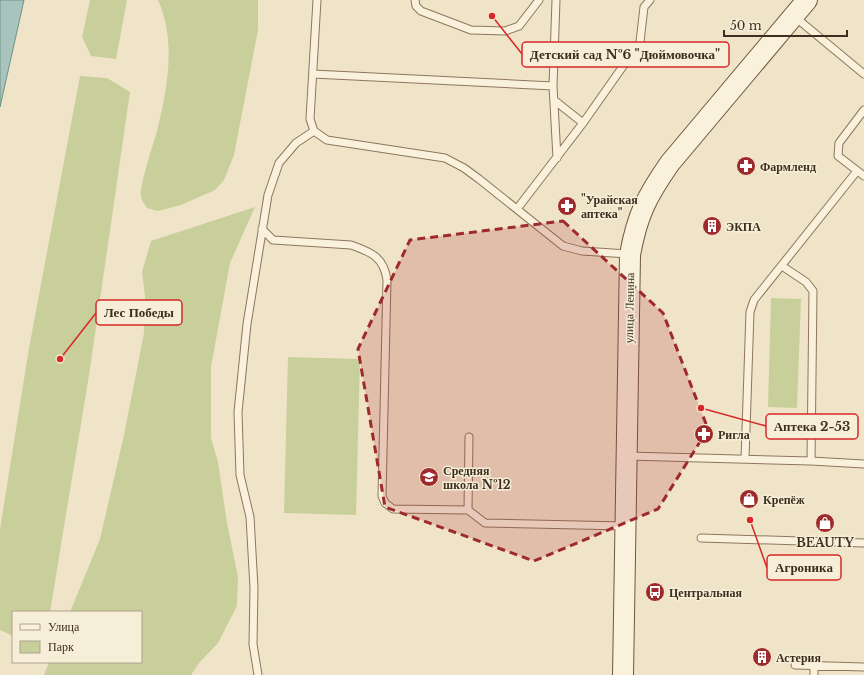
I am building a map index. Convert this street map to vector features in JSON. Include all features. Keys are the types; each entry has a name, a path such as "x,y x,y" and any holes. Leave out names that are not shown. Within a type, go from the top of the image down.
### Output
{"main road":[{"name":"улица Ленина","path":"623,675 630,255 640,212 650,190 670,163 806,0"}],"lane":[{"path":"317,0 310,119 314,131 327,140 445,158 464,168 563,246 582,251 630,255"},
{"path":"415,0 416,6 421,11 462,28 471,30 505,31 519,26 539,0"},
{"path":"556,0 553,86 557,158"},
{"path":"517,209 583,123 640,42 644,7 650,0"},
{"path":"794,15 864,74"},
{"path":"313,74 553,86"},
{"path":"554,100 583,123"},
{"path":"864,110 839,143 838,156 864,176"},
{"path":"258,675 253,644 254,588 250,517 240,475 238,412 246,324 268,195 279,162 296,143 314,131"},
{"path":"745,459 750,312 754,300 857,171"},
{"path":"262,229 273,240 351,245 362,249 380,260 384,265 387,280 382,496 386,503 393,508 468,510 485,523 625,526"},
{"path":"782,266 806,282 813,291 811,461"},
{"path":"468,510 469,437"},
{"path":"626,456 811,461 864,464"},
{"path":"701,538 864,543"},
{"path":"795,665 864,667"},
{"path":"814,666 814,675"}],"highlighted area":[{"path":"563,221 663,313 708,429 658,509 534,561 385,507 358,349 410,240"}],"green space":[{"path":"90,0 127,0 116,59 91,56 82,37"},
{"path":"158,0 258,0 258,30 234,155 224,180 215,190 181,205 158,211 147,208 141,198 141,192 146,167 156,135 164,101 168,67 169,50 167,33 164,16"},
{"path":"80,76 107,78 130,92 90,369 50,611 12,611 12,636 0,630 0,529 29,348"},
{"path":"255,207 230,263 211,367 211,438 218,462 227,523 238,577 237,606 218,643 199,663 191,675 44,675 49,663 142,663 142,611 70,611 100,539 124,435 144,333 145,296 142,272 151,241"},
{"path":"771,298 801,299 797,408 768,407"},
{"path":"288,357 360,359 356,515 284,513"}],"water":[{"path":"0,0 24,0 0,107"}],"place":[{"name":"Детский сад №6 \"Дюймовочка\"","path":"492,16"},
{"name":"Фармленд","path":"746,166"},
{"name":"\"Урайская аптека\"","path":"567,206"},
{"name":"ЭКПА","path":"712,226"},
{"name":"Лес Победы","path":"60,359"},
{"name":"Аптека 2-53","path":"701,408"},
{"name":"Ригла","path":"704,434"},
{"name":"Средняя школа №12","path":"429,477"},
{"name":"Крепёж","path":"749,499"},
{"name":"Агроника","path":"750,520"},
{"name":"BEAUTY","path":"825,523"},
{"name":"Центральная","path":"655,592"},
{"name":"Астерия","path":"762,657"}]}
